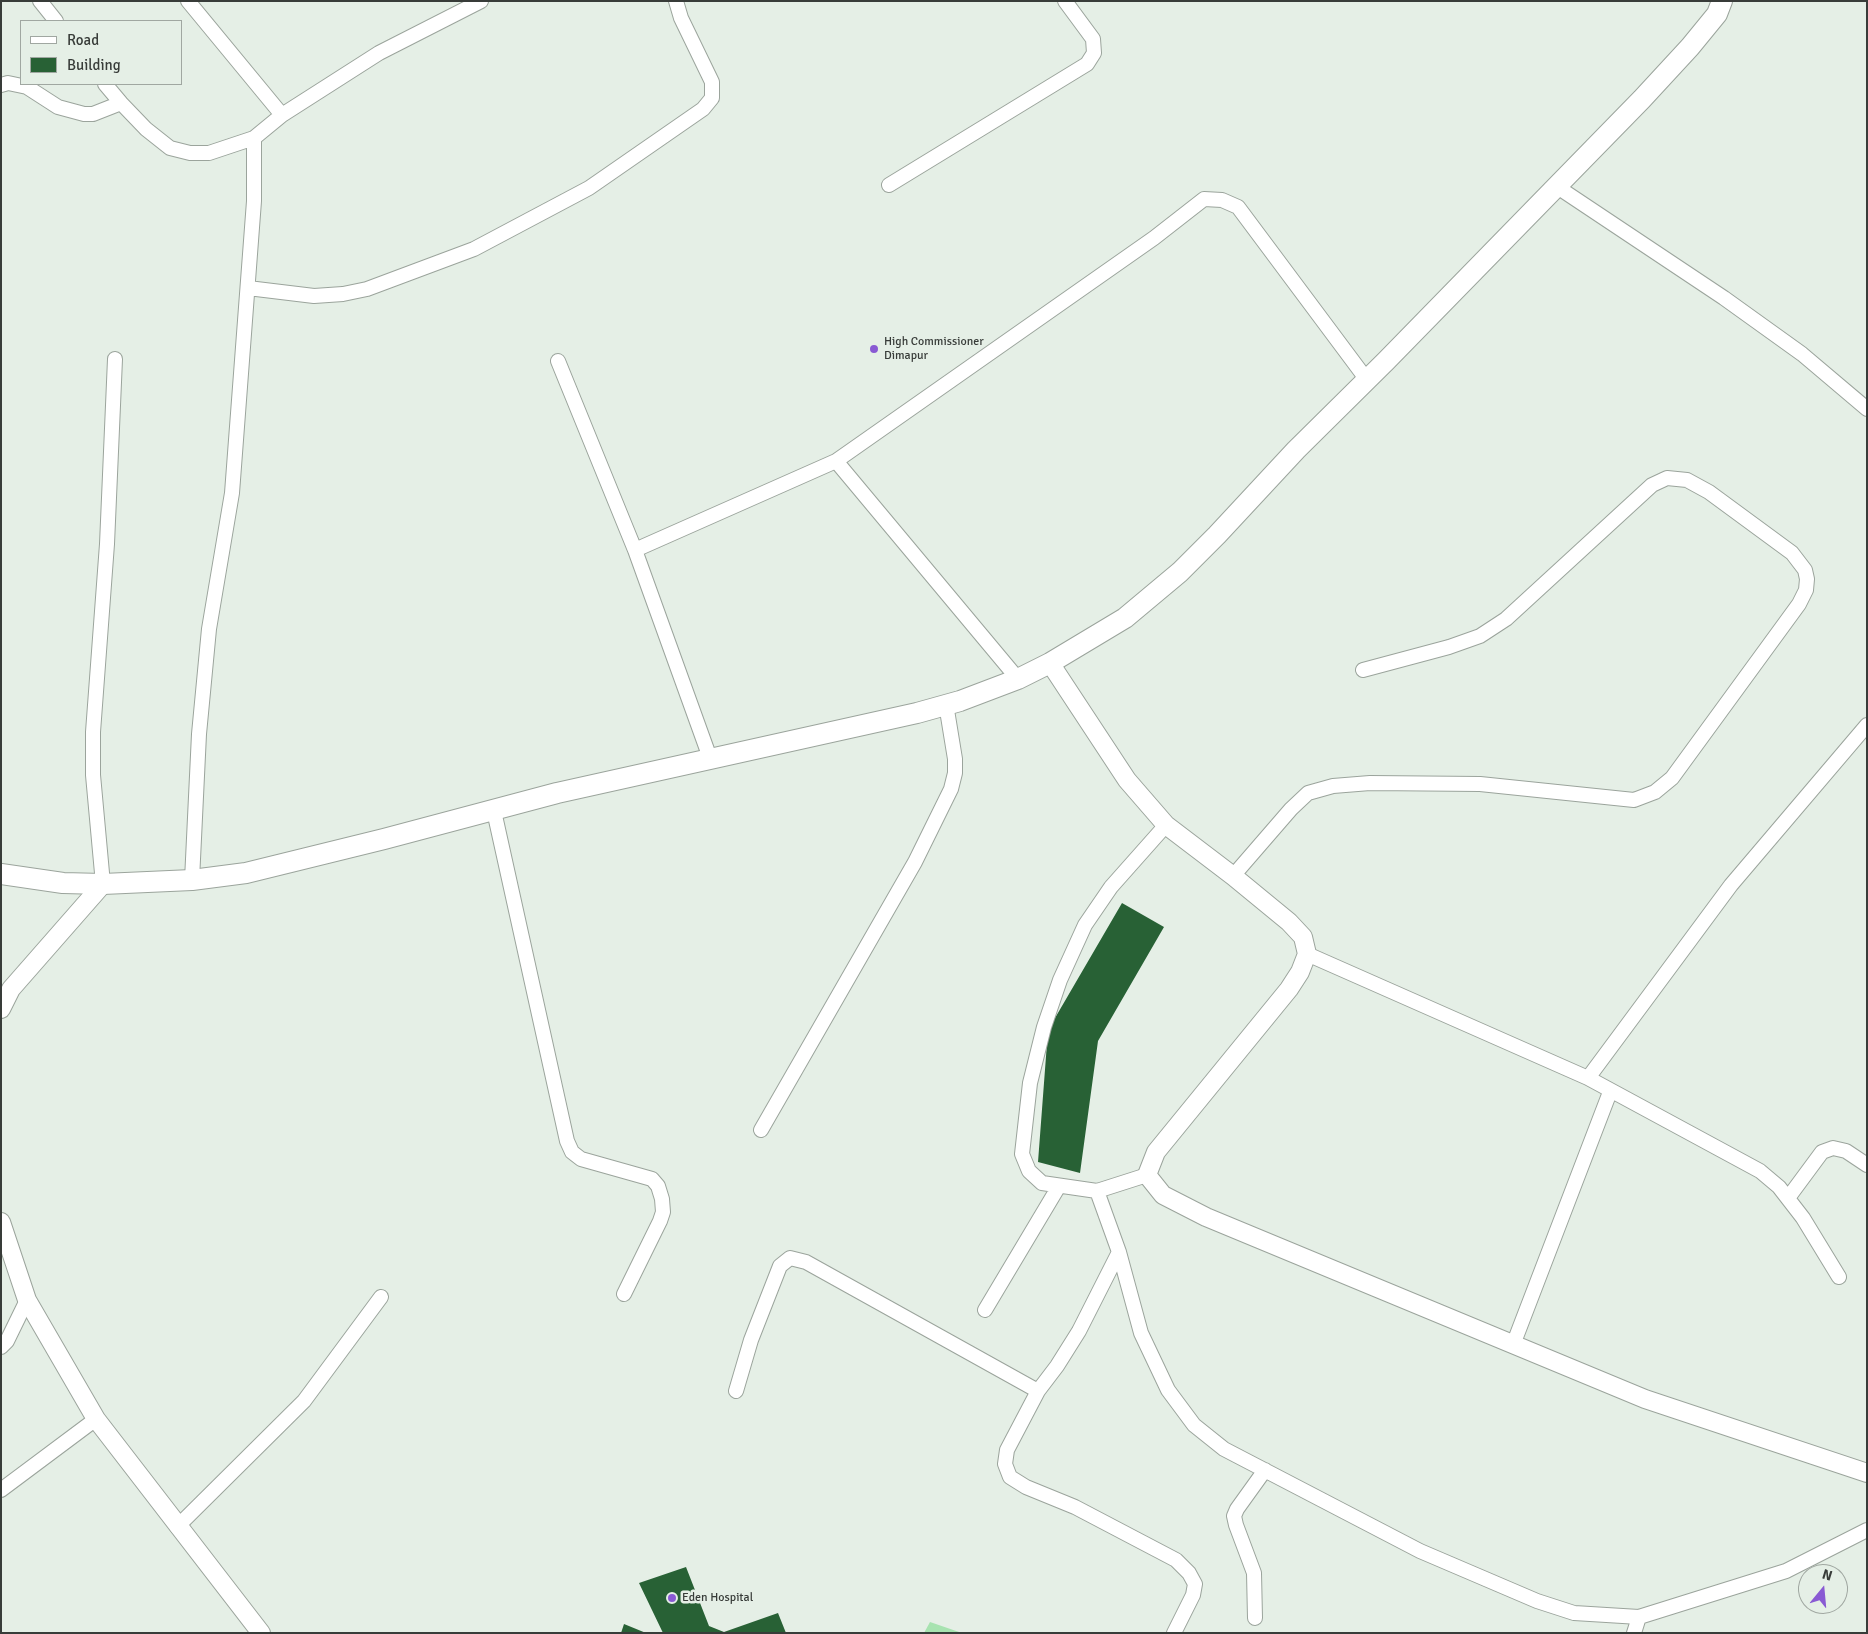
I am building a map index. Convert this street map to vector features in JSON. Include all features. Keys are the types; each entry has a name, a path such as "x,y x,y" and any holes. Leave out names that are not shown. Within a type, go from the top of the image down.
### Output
{"main road":[{"path":"1,874 63,883 103,884 192,880 246,873 384,840 557,793 710,758 773,746 946,704 1018,678 1050,663 1125,618 1173,578 1217,535 1296,450 1642,99 1690,47 1723,5"}],"street":[{"path":"40,1 55,20"},
{"path":"188,1 282,114"},
{"path":"106,85 146,129 170,148 190,153 209,153 254,138 282,114 380,54 481,1"},
{"path":"248,288 314,296 343,294 367,289 474,249 589,188 703,109 712,98 712,82 681,18 676,1"},
{"path":"889,185 1088,64 1094,54 1093,39 1064,1"},
{"path":"1,85 8,84 27,87 58,107 84,114 94,114 121,103"},
{"path":"192,880 199,734 206,658 209,629 232,493 254,201 254,138"},
{"path":"1556,186 1724,298 1802,354 1867,409"},
{"path":"636,550 836,461 1154,238 1204,199 1222,200 1238,207 1367,380"},
{"path":"1,1009 11,989 103,884 93,775 93,732 107,544 114,359"},
{"path":"558,361 636,550 710,758"},
{"path":"836,461 1018,678"},
{"path":"1233,876 1291,808 1308,793 1333,786 1370,783 1480,784 1634,800 1655,792 1672,778 1799,604 1806,590 1805,570 1792,553 1709,492 1687,480 1667,478 1652,485 1506,619 1480,636 1448,647 1363,670"},
{"path":"1050,663 1127,780 1166,825 1289,922 1302,937 1307,954 1300,972 1288,989 1156,1152 1147,1175 1097,1192 1042,1183 1029,1171 1022,1154 1030,1083 1044,1027 1060,980 1085,925 1111,887 1166,825"},
{"path":"761,1130 915,862 951,789 955,773 955,759 946,704"},
{"path":"1588,1078 1731,886 1867,725"},
{"path":"494,810 566,1141 572,1152 581,1159 652,1179 658,1186 662,1198 663,1212 660,1221 624,1294"},
{"path":"1307,954 1588,1078 1610,1092 1760,1172 1779,1187 1804,1218 1839,1277"},
{"path":"1513,1345 1610,1092"},
{"path":"1788,1198 1822,1152 1833,1148 1846,1151 1867,1166"},
{"path":"1147,1175 1164,1195 1206,1217 1513,1345 1645,1399 1864,1469"},
{"path":"985,1310 1058,1186"},
{"path":"1097,1192 1119,1252 1141,1333 1168,1390 1194,1425 1224,1449 1420,1551 1537,1602 1574,1614 1639,1617 1786,1571 1867,1530"},
{"path":"1,1222 27,1300 96,1419 177,1527 261,1633"},
{"path":"1119,1252 1079,1331 1057,1366 1038,1391 1007,1450 1005,1464 1010,1477 1026,1487 1075,1507 1176,1560 1189,1573 1195,1584 1193,1596 1174,1633"},
{"path":"736,1391 751,1340 780,1266 790,1258 806,1262 1038,1391"},
{"path":"177,1527 304,1402 381,1297"},
{"path":"1,1347 7,1341 27,1300"},
{"path":"1,1490 96,1419"},
{"path":"1255,1618 1254,1573 1234,1516 1265,1470"},
{"path":"1634,1633 1639,1617"}],"shaded area":[{"path":"930,1622 962,1633 924,1633"}],"building":[{"path":"1122,903 1164,927 1098,1041 1080,1173 1038,1162 1048,1030"},
{"name":"Eden Hospital","path":"686,1567 709,1626 724,1632 778,1613 786,1633 663,1633 639,1583"},
{"path":"624,1624 646,1633 621,1633"}],"place":[{"name":"High Commissioner Dimapur","path":"874,349"},
{"name":"Eden Hospital","path":"672,1598"}]}
